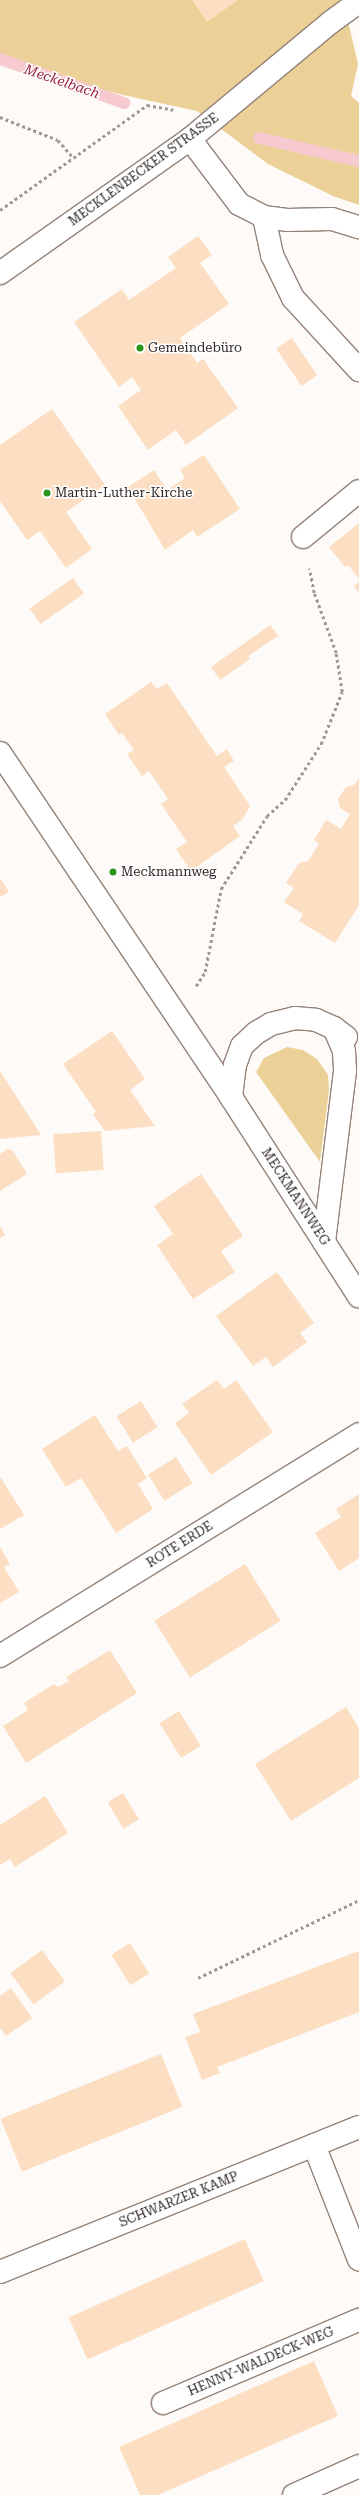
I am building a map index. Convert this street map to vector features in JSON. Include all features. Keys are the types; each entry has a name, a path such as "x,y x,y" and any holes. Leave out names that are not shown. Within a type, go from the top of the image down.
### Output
{"street":[{"name":"MECKLENBECKER STRASSE","path":"0,273 190,139 331,22 359,2"},
{"path":"190,139 239,204 264,217 287,220 332,220 359,227"},
{"path":"264,217 272,255 293,298 359,370"},
{"path":"303,537 359,491"},
{"name":"MECKMANNWEG","path":"0,753 231,1097 359,1296"},
{"path":"231,1097 235,1065 242,1046 256,1033 271,1024 295,1018 316,1020 334,1028 353,1042 359,1051"},
{"path":"324,1242 345,1070 344,1051 334,1028"},
{"name":"ROTE ERDE","path":"0,1656 359,1434"},
{"name":"SCHWARZER KAMP","path":"0,2272 359,2127"},
{"path":"314,2145 359,2260"},
{"name":"HENNY-WALDECK-WEG","path":"163,2403 359,2320"},
{"path":"294,2495 359,2466"}],"path":[{"path":"0,210 147,105 176,110"},
{"path":"0,118 58,140 73,157"},
{"path":"176,1017 205,972 221,889 267,816 285,800 321,744 342,692 336,653 314,593 303,537"},
{"path":"198,1978 359,1900"}],"shaded area":[{"path":"0,0 343,0 358,64 351,96 359,103 359,205 333,196 268,164 197,111 123,95 0,63"},
{"path":"287,1047 303,1050 317,1059 328,1075 329,1090 320,1162 256,1072 264,1058"}],"building":[{"path":"192,0 238,0 207,22"},
{"name":"Gemeindebüro","path":"198,236 212,255 200,263 229,304 180,338 197,363 203,359 238,408 186,445 176,430 148,450 118,406 141,390 132,377 119,387 74,322 122,289 129,300 176,268 168,257"},
{"path":"292,338 317,375 301,386 276,349"},
{"name":"Martin-Luther-Kirche","path":"52,409 105,485 66,512 92,549 66,568 40,531 27,540 0,501 0,445"},
{"path":"204,455 240,509 197,537 193,530 165,550 128,487 154,470 167,490 185,478 180,470"},
{"path":"359,523 359,579 348,565 345,567 329,547"},
{"path":"73,578 84,594 40,624 30,608"},
{"path":"359,582 359,593 354,586"},
{"path":"270,625 278,636 248,656 250,659 220,680 211,667"},
{"path":"151,682 157,689 167,683 217,756 227,749 234,761 224,767 250,806 242,820 233,826 240,836 191,871 176,849 187,842 161,804 168,799 149,771 142,776 127,754 134,750 122,733 119,735 105,714"},
{"path":"359,778 359,905 335,943 299,921 303,914 284,902 294,888 286,883 299,863 308,861 319,844 314,840 326,820 341,829 350,814 340,808 338,799 346,787 354,785"},
{"path":"0,878 9,892 0,897"},
{"path":"112,1031 145,1079 130,1090 155,1126 105,1131 93,1114 96,1112 63,1064"},
{"path":"0,1071 41,1135 1,1139"},
{"path":"101,1131 104,1170 56,1173 53,1134"},
{"path":"8,1149 13,1151 27,1174 0,1191 0,1154"},
{"path":"201,1174 243,1236 221,1251 235,1272 193,1299 157,1245 173,1234 154,1206"},
{"path":"0,1226 5,1235 0,1238"},
{"path":"277,1272 314,1323 300,1333 307,1342 273,1367 266,1357 253,1366 216,1316"},
{"path":"217,1380 224,1389 236,1380 273,1432 211,1475 175,1423 189,1413 182,1404"},
{"path":"141,1401 157,1427 133,1443 116,1416"},
{"path":"95,1415 118,1451 127,1446 147,1478 138,1484 153,1509 116,1533 81,1478 66,1487 42,1449"},
{"path":"176,1457 192,1483 164,1501 148,1474"},
{"path":"1,1478 24,1515 0,1529 0,1479"},
{"path":"359,1494 359,1558 339,1571 315,1533 341,1517 336,1509"},
{"path":"0,1547 10,1564 4,1567 19,1592 0,1603"},
{"path":"245,1564 281,1621 190,1678 154,1621"},
{"path":"110,1650 137,1693 26,1763 3,1726 28,1710 24,1703 54,1684 58,1687 69,1681 66,1677"},
{"path":"346,1707 359,1728 359,1778 291,1821 255,1764"},
{"path":"179,1711 201,1746 181,1758 159,1723"},
{"path":"123,1793 139,1820 124,1829 108,1802"},
{"path":"45,1796 68,1833 15,1867 10,1859 0,1865 0,1825"},
{"path":"130,1943 149,1974 130,1985 111,1955"},
{"path":"42,1950 65,1982 33,2004 10,1973"},
{"path":"359,1951 359,2012 217,2067 220,2073 202,2080 185,2037 200,2032 193,2014"},
{"path":"11,1988 32,2018 6,2036 0,2028 0,1996"},
{"path":"161,2054 182,2107 22,2172 1,2119"},
{"path":"245,2239 264,2281 87,2360 69,2318"},
{"path":"314,2361 338,2416 158,2495 140,2495 119,2447"}],"waterway":[{"name":"Meckelbach","path":"0,59 124,103"},
{"name":"Meckelbach","path":"259,138 359,161"}],"place":[{"name":"Gemeindebüro","path":"140,348"},
{"name":"Martin-Luther-Kirche","path":"47,493"},
{"name":"Meckmannweg","path":"113,872"}]}
